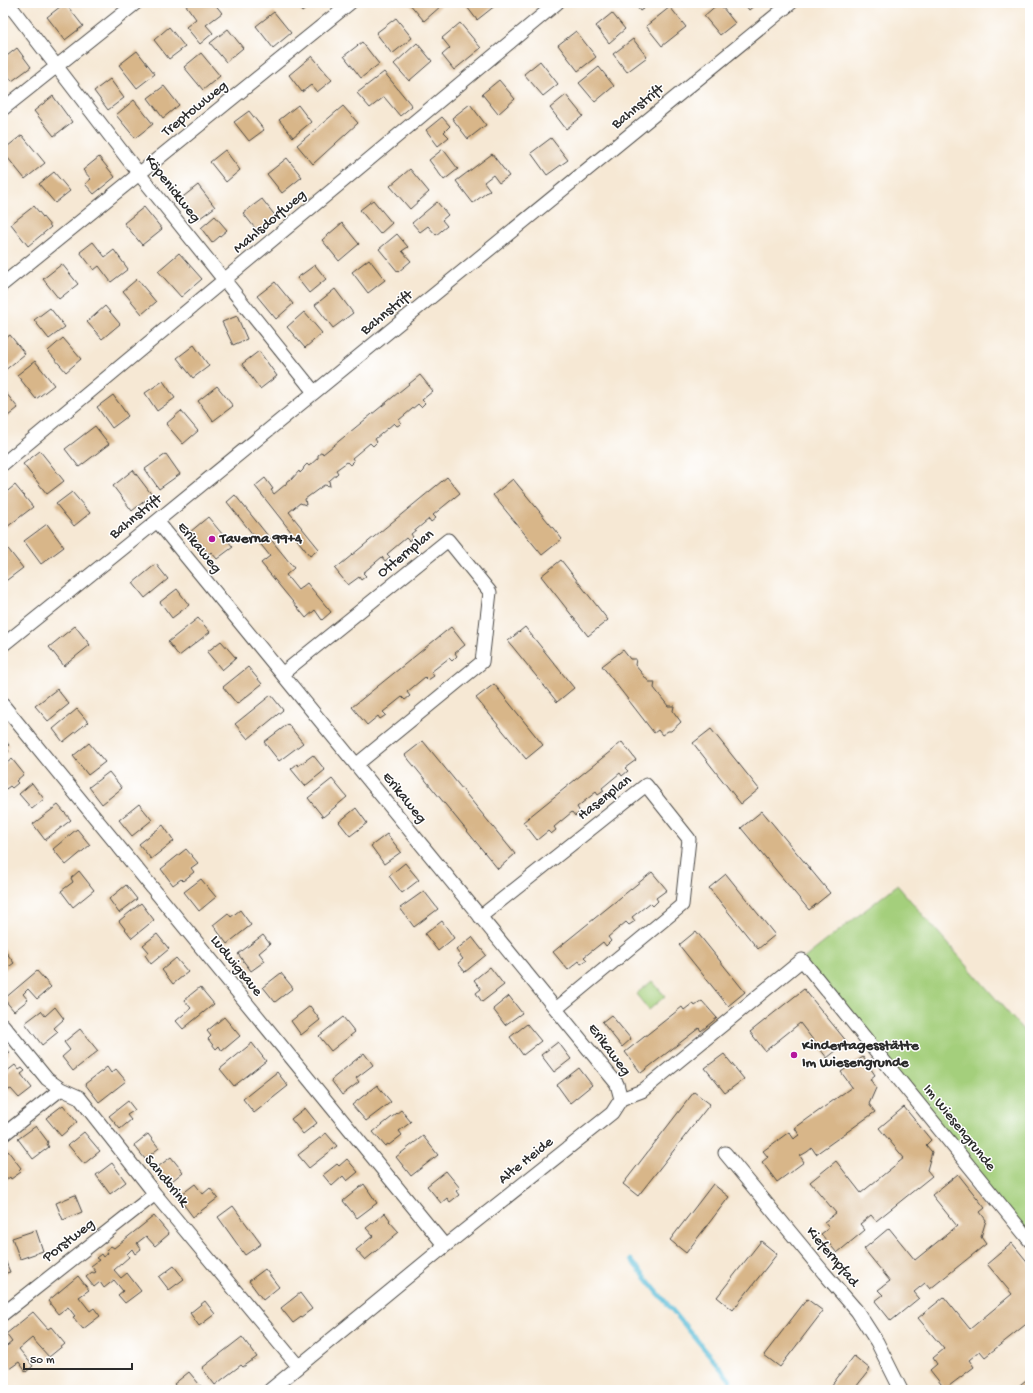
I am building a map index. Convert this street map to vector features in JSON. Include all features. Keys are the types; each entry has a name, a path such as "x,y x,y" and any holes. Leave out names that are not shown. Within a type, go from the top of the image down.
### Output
{"street":[{"name":"Köpenickweg","path":"8,3 56,68 140,175 314,392"},
{"path":"3,109 136,3"},
{"name":"Treptowweg","path":"3,284 140,175 350,3"},
{"name":"Mahlsdorfweg","path":"3,464 557,3"},
{"name":"Bahnstrift","path":"3,645 157,522 790,3"},
{"name":"Erikaweg","path":"157,522 618,1084 621,1099"},
{"name":"Otternplan","path":"282,674 448,540 490,592 482,662 356,765"},
{"name":"Ludwigsaue","path":"3,706 445,1246"},
{"name":"Hasenplan","path":"480,917 646,786 670,815 689,839 682,905 556,1009"},
{"name":"Im Wiesengrunde","path":"621,1099 642,1091 802,960 1030,1241"},
{"name":"Sandbrink","path":"3,1025 47,1079 61,1089 79,1097 155,1194 298,1366"},
{"path":"3,1135 61,1089"},
{"name":"Alte Heide","path":"270,1390 445,1246 612,1113 621,1099"},
{"name":"Kiefernpfad","path":"725,1153 824,1274 857,1311 877,1342 901,1390"},
{"name":"Porstweg","path":"3,1314 155,1194"}],"green space":[{"path":"897,885 1030,1038 1030,1241 802,960"},
{"path":"652,981 665,996 649,1010 636,994"}],"building":[{"path":"65,3 83,26 65,40 47,17"},
{"path":"214,3 222,13 206,25 213,33 200,44 186,27 196,19 185,4"},
{"path":"296,3 314,3 302,12"},
{"path":"409,3 438,3 441,6 424,21"},
{"path":"464,3 494,3 496,5 477,20"},
{"path":"634,3 651,3 640,11"},
{"path":"719,3 735,23 720,35 704,16"},
{"path":"744,3 757,3 749,10"},
{"path":"670,7 686,27 662,46 646,26"},
{"path":"274,12 291,33 273,48 256,26"},
{"path":"612,13 625,29 609,43 596,26"},
{"path":"396,18 412,38 392,54 376,33"},
{"path":"460,23 481,48 454,70 442,55 450,48 442,38"},
{"path":"169,27 185,47 169,59 154,40"},
{"path":"228,29 243,48 226,62 210,43"},
{"path":"576,31 596,57 578,71 558,45"},
{"path":"633,39 647,57 627,72 613,54"},
{"path":"362,42 379,64 361,78 344,56"},
{"path":"417,43 432,61 409,81 394,64"},
{"path":"17,48 31,67 12,81 3,69 3,59"},
{"path":"137,51 155,74 137,88 119,65"},
{"path":"201,53 220,76 203,90 184,67"},
{"path":"312,56 332,80 317,92 311,85 302,92 289,75"},
{"path":"540,61 558,84 543,96 524,74"},
{"path":"599,67 614,86 595,102 579,83"},
{"path":"384,72 412,106 400,116 384,97 370,108 357,93"},
{"path":"110,79 124,98 108,110 94,91"},
{"path":"499,80 515,99 498,114 482,94"},
{"path":"164,86 179,105 163,118 148,98"},
{"path":"566,95 583,116 566,129 550,108"},
{"path":"53,96 72,122 54,136 34,111"},
{"path":"134,100 153,124 135,138 116,115"},
{"path":"470,104 486,125 468,139 452,118"},
{"path":"298,105 311,122 293,137 279,120"},
{"path":"343,106 358,123 313,164 297,145"},
{"path":"249,111 264,130 249,141 234,122"},
{"path":"442,117 450,126 444,132 449,137 438,146 426,130"},
{"path":"22,135 45,163 25,179 3,152 3,150"},
{"path":"551,138 568,160 547,175 531,153"},
{"path":"443,149 458,169 444,180 429,160"},
{"path":"225,150 240,170 226,182 210,162"},
{"path":"492,154 509,176 499,183 493,175 484,182 490,190 473,203 456,181"},
{"path":"99,157 115,177 94,194 85,184 91,179 83,170"},
{"path":"287,158 302,177 282,193 267,174"},
{"path":"410,169 429,192 410,209 390,186"},
{"path":"54,172 70,191 55,203 39,184"},
{"path":"198,185 215,207 196,221 179,200"},
{"path":"262,199 277,218 258,232 243,213"},
{"path":"373,200 392,223 380,234 360,210"},
{"path":"437,202 448,215 442,220 447,226 436,235 428,226 420,232 412,223"},
{"path":"34,206 51,227 28,246 11,224"},
{"path":"144,207 162,229 142,245 124,223"},
{"path":"215,216 227,230 212,243 201,228"},
{"path":"342,223 359,244 339,261 322,240"},
{"path":"397,234 408,247 402,251 411,261 398,272 379,249"},
{"path":"93,242 105,257 114,250 128,269 111,282 99,266 94,270 80,252"},
{"path":"179,253 202,279 181,297 158,271"},
{"path":"369,259 385,280 368,293 352,272"},
{"path":"62,264 78,284 59,299 43,279"},
{"path":"315,265 326,279 309,293 297,278"},
{"path":"137,279 156,302 142,314 123,291"},
{"path":"275,282 293,304 276,319 257,296"},
{"path":"335,289 353,313 333,328 315,305"},
{"path":"105,306 120,324 102,339 87,322"},
{"path":"50,308 65,327 49,339 34,320"},
{"path":"304,312 322,333 305,348 287,327"},
{"path":"237,316 247,339 233,345 222,322"},
{"path":"10,335 25,354 4,371 3,340"},
{"path":"63,338 81,359 66,372 48,351"},
{"path":"194,345 209,366 193,378 177,358"},
{"path":"259,351 277,376 260,389 242,364"},
{"path":"35,361 54,385 36,399 17,375"},
{"path":"420,375 433,391 422,400 425,403 421,407 418,404 399,420 401,423 399,425 397,426 394,423 375,439 377,442 373,446 370,443 352,458 354,461 350,465 347,462 336,470 338,473 329,481 330,486 324,485 305,499 306,505 300,503 289,512 319,549 310,556 255,486 265,478 273,489 271,490 274,494 286,484 287,481 290,479 291,480 299,471 300,473 307,464 309,466 318,458 318,455 322,452 323,454"},
{"path":"163,381 175,398 157,411 145,393"},
{"path":"217,386 233,406 213,421 198,401"},
{"path":"6,393 18,408 3,420 3,395"},
{"path":"113,395 128,416 112,428 97,407"},
{"path":"181,411 198,431 183,444 166,424"},
{"path":"95,426 109,444 79,467 65,449"},
{"path":"40,451 64,481 47,494 23,464"},
{"path":"166,454 180,474 159,489 145,469"},
{"path":"133,470 152,495 132,511 113,486"},
{"path":"447,477 460,493 433,515 436,518 431,522 429,519 411,534 413,537 409,541 406,538 387,554 390,557 385,561 382,557 363,573 366,576 361,580 359,577 348,585 335,569"},
{"path":"513,479 562,539 542,555 493,495"},
{"path":"15,485 33,507 7,527 3,522 3,495"},
{"path":"72,492 90,513 74,526 56,504"},
{"path":"235,495 294,568 286,575 298,590 307,583 331,612 322,620 315,610 306,618 261,563 270,556 227,502"},
{"name":"Taverna 99+4","path":"208,517 233,547 217,559 211,552 209,554 190,532"},
{"path":"47,524 64,547 41,564 24,541"},
{"path":"5,545 23,568 3,583 3,547"},
{"path":"561,560 608,620 588,636 541,576"},
{"path":"156,564 168,579 145,598 133,583"},
{"path":"177,589 189,605 172,618 160,602"},
{"path":"198,618 210,632 179,656 168,642"},
{"path":"75,626 90,645 64,666 49,647"},
{"path":"451,627 465,645 455,653 457,656 452,661 449,658 431,672 434,676 428,680 425,677 407,692 410,696 405,700 402,697 383,712 386,715 380,719 378,716 367,725 352,707"},
{"path":"525,627 574,688 557,702 508,641"},
{"path":"221,641 236,658 222,670 207,652"},
{"path":"623,650 630,659 636,659 635,665 649,682 655,682 654,688 668,706 674,706 673,711 681,722 671,731 668,731 662,735 658,730 654,733 602,666"},
{"path":"248,667 262,684 237,704 223,687"},
{"path":"494,684 543,745 526,759 476,698"},
{"path":"57,689 69,704 48,721 35,706"},
{"path":"271,695 283,710 248,739 235,724"},
{"path":"77,709 88,722 63,742 53,729"},
{"path":"288,724 303,743 279,761 264,742"},
{"path":"711,729 759,789 741,804 693,743"},
{"path":"3,738 9,745 6,748 9,751 3,755"},
{"path":"423,741 515,854 498,869 405,755"},
{"path":"622,742 636,760 625,768 628,771 622,776 620,773 602,788 604,791 598,795 596,792 577,807 580,812 575,816 572,812 554,827 556,830 551,834 548,831 537,840 523,822"},
{"path":"89,743 105,762 88,775 73,756"},
{"path":"313,755 325,770 305,786 291,769 297,764 298,766"},
{"path":"12,759 24,774 16,781 18,783 12,788 10,786 6,789 3,786 3,766"},
{"path":"109,772 122,788 102,804 89,787"},
{"path":"332,779 347,797 323,817 308,798"},
{"path":"32,783 44,799 32,809 19,794"},
{"path":"139,804 152,820 132,836 119,820"},
{"path":"58,805 71,820 45,840 33,824"},
{"path":"356,808 367,823 350,836 339,822"},
{"path":"762,811 830,893 809,910 741,828"},
{"path":"163,825 174,841 151,859 139,844"},
{"path":"77,829 90,845 66,865 53,849"},
{"path":"387,834 401,852 384,864 371,846"},
{"path":"186,849 198,863 191,868 194,872 183,881 181,879 173,885 161,869"},
{"path":"405,863 419,880 402,893 389,876"},
{"path":"79,871 94,890 73,907 61,891 73,882 71,878"},
{"path":"652,872 667,890 656,898 658,901 653,906 650,903 632,917 635,921 629,925 626,922 608,937 611,941 606,946 603,942 584,957 587,960 581,964 579,961 568,970 553,952"},
{"path":"726,874 775,935 758,949 709,888"},
{"path":"201,879 216,897 199,911 184,892"},
{"path":"126,885 137,899 119,913 109,899"},
{"path":"424,891 438,909 414,927 400,908"},
{"path":"141,903 154,920 132,938 119,921"},
{"path":"240,910 251,925 227,944 213,925 228,913 231,917"},
{"path":"442,921 454,938 438,951 425,934"},
{"path":"696,931 745,992 728,1006 679,945"},
{"path":"157,934 169,949 151,964 145,955 149,952 143,945"},
{"path":"263,935 270,944 259,953 265,961 251,971 238,954"},
{"path":"472,937 486,955 465,972 458,963 463,959 456,950"},
{"path":"3,948 14,963 3,971"},
{"path":"176,958 188,972 173,984 162,970"},
{"path":"490,967 504,985 482,1002 476,993 481,989 474,980"},
{"path":"37,971 51,987 37,999 28,989 23,994 28,1000 14,1011 4,999"},
{"path":"281,973 293,988 275,1002 263,987"},
{"path":"200,987 214,1004 183,1029 176,1021 191,1008 184,1000"},
{"path":"804,989 847,1042 827,1058 800,1023 765,1051 750,1032"},
{"path":"509,996 522,1013 505,1025 493,1009"},
{"path":"702,1001 717,1018 701,1031 699,1028 641,1073 625,1052 682,1007 684,1010 693,1003 695,1006"},
{"path":"310,1006 320,1020 301,1035 291,1021"},
{"path":"55,1007 64,1019 54,1028 58,1032 42,1045 25,1023 41,1011 45,1016"},
{"path":"611,1015 631,1039 622,1047 602,1022"},
{"path":"224,1017 240,1036 222,1051 219,1046 216,1049 208,1039 211,1036 207,1031"},
{"path":"343,1017 355,1032 331,1051 319,1036"},
{"path":"527,1024 541,1041 523,1055 510,1037"},
{"path":"80,1029 98,1051 73,1071 62,1057 70,1050 64,1042"},
{"path":"558,1042 571,1059 554,1072 541,1055"},
{"path":"252,1043 266,1061 234,1086 220,1069"},
{"path":"3,1044 10,1053 4,1058 8,1062 3,1066"},
{"path":"364,1053 373,1065 356,1078 359,1082 342,1095 331,1080"},
{"path":"724,1054 744,1079 725,1093 705,1068"},
{"path":"863,1057 875,1075 870,1079 876,1088 869,1104 875,1112 816,1154 812,1148 800,1156 804,1162 777,1182 762,1162 768,1157 763,1151 789,1132 794,1139 799,1135 795,1128 852,1087 841,1072"},
{"path":"15,1065 19,1070 22,1068 25,1071 21,1074 32,1088 19,1098 4,1084 7,1082 3,1077 5,1075 3,1075 3,1068 6,1072"},
{"path":"107,1067 111,1073 116,1069 126,1081 99,1102 85,1084"},
{"path":"579,1068 592,1085 570,1103 557,1085"},
{"path":"277,1072 288,1086 254,1113 243,1099"},
{"path":"377,1085 391,1102 366,1121 352,1105"},
{"path":"694,1092 710,1104 638,1196 623,1184"},
{"path":"128,1101 135,1110 127,1115 131,1120 120,1129 109,1116"},
{"path":"63,1105 77,1122 61,1136 46,1118"},
{"path":"904,1107 931,1140 926,1145 932,1152 927,1170 932,1176 876,1221 871,1215 860,1224 865,1230 837,1253 821,1234 829,1228 824,1222 836,1213 810,1182 836,1161 861,1193 904,1158 879,1128"},
{"path":"305,1108 317,1123 303,1134 291,1119"},
{"path":"401,1110 411,1122 399,1131 402,1135 389,1145 388,1144 385,1146 373,1132"},
{"path":"36,1126 48,1142 47,1144 49,1147 33,1159 18,1139"},
{"path":"84,1132 100,1151 84,1164 68,1145"},
{"path":"326,1133 337,1146 309,1168 298,1155"},
{"path":"148,1134 159,1148 145,1159 134,1145"},
{"path":"423,1136 438,1155 411,1176 396,1157"},
{"path":"8,1151 21,1168 19,1170 21,1172 5,1181 3,1179 3,1155"},
{"path":"171,1157 183,1172 167,1185 155,1169"},
{"path":"347,1159 358,1172 347,1181 343,1176 332,1186 323,1175 337,1164 339,1166"},
{"path":"112,1163 126,1182 110,1194 96,1175"},
{"path":"446,1171 460,1188 456,1191 459,1195 450,1202 447,1198 441,1203 427,1186"},
{"path":"958,1174 985,1208 980,1212 986,1220 981,1237 986,1244 930,1289 925,1283 914,1292 919,1298 891,1321 875,1301 883,1295 878,1290 890,1281 864,1249 889,1228 915,1260 957,1226 932,1195"},
{"path":"195,1184 203,1194 210,1188 218,1198 193,1217 178,1197"},
{"path":"364,1184 377,1203 357,1218 343,1201"},
{"path":"713,1184 729,1197 686,1253 670,1240"},
{"path":"75,1195 82,1212 63,1220 56,1203"},
{"path":"233,1206 261,1244 245,1255 218,1217"},
{"path":"385,1213 390,1220 389,1221 399,1232 365,1260 356,1250 373,1236 366,1228"},
{"path":"154,1216 169,1234 155,1246 146,1236 137,1243 141,1249 135,1254 132,1249 127,1254 129,1257 114,1270 121,1278 127,1273 141,1291 125,1303 118,1295 123,1291 114,1280 104,1288 100,1282 94,1287 86,1277 92,1272 96,1272 91,1266 99,1260 96,1258 101,1254 103,1257 108,1253 106,1250 111,1246 114,1248"},
{"path":"36,1230 43,1251 20,1259 12,1238"},
{"path":"761,1241 777,1254 733,1310 717,1297"},
{"path":"1012,1243 1030,1265 1030,1321 985,1357 980,1351 969,1360 974,1367 945,1389 930,1370 937,1364 933,1358 944,1349 918,1318 944,1297 970,1329 1012,1294 987,1264"},
{"path":"3,1255 10,1272 3,1274"},
{"path":"174,1266 184,1279 169,1290 159,1277"},
{"path":"265,1269 279,1287 263,1300 249,1281"},
{"path":"78,1276 89,1290 79,1297 90,1311 94,1308 100,1316 83,1329 73,1317 75,1316 68,1307 58,1314 48,1301"},
{"path":"300,1293 312,1309 293,1323 281,1308"},
{"path":"807,1299 823,1311 780,1367 764,1355"},
{"path":"205,1301 215,1314 199,1326 190,1313"},
{"path":"33,1312 48,1329 51,1327 65,1344 49,1357 32,1338 19,1349 33,1366 26,1372 19,1362 9,1369 3,1362 3,1349 12,1342 6,1334"},
{"path":"242,1337 257,1357 243,1367 241,1365 215,1385 202,1368"},
{"path":"854,1356 870,1369 854,1390 828,1390"},
{"path":"189,1372 204,1390 179,1390 174,1384"},
{"path":"1030,1377 1030,1390 1014,1390 1021,1384"}],"waterway":[{"path":"631,1260 730,1380"}],"place":[{"name":"Taverna 99+4","path":"212,539"},
{"name":"Kindertagesstätte Im Wiesengrunde","path":"794,1055"}]}
